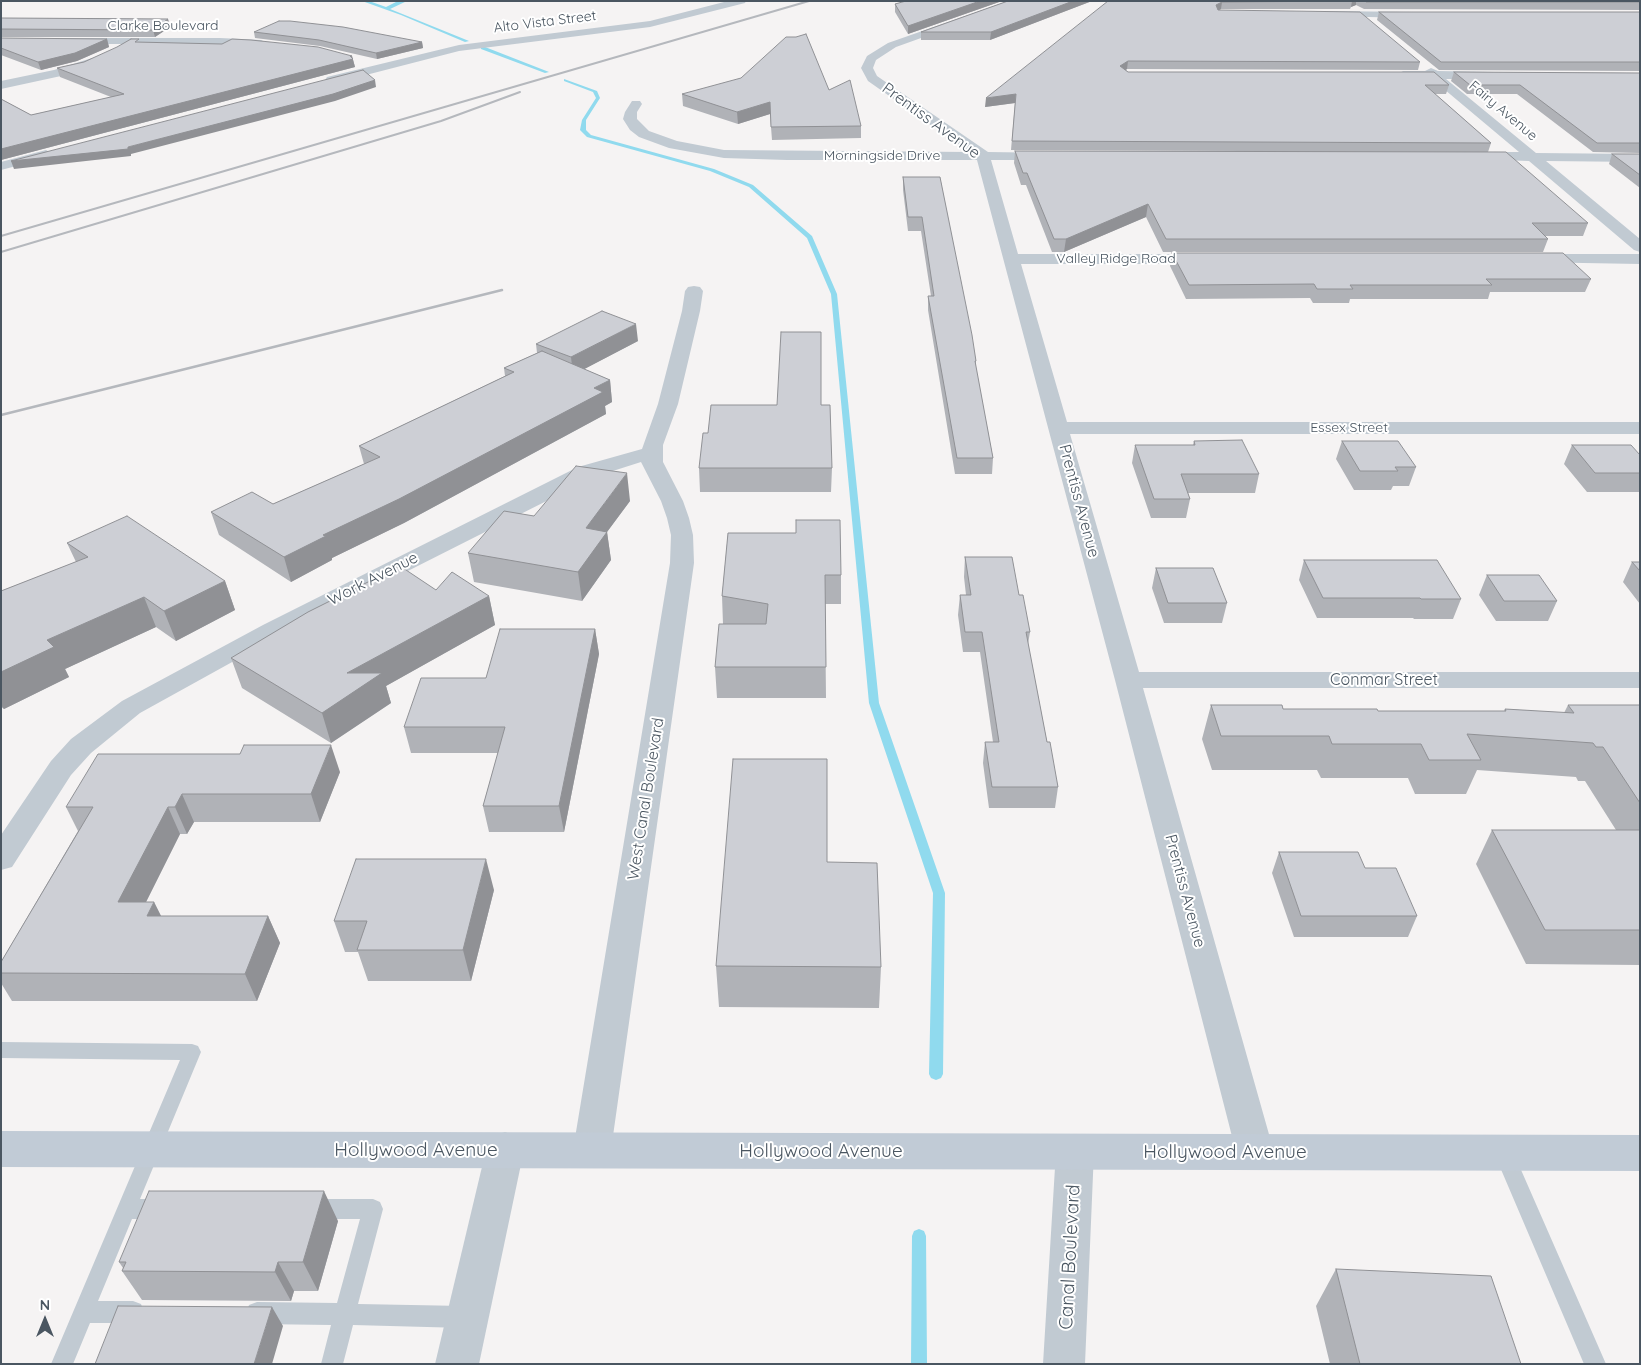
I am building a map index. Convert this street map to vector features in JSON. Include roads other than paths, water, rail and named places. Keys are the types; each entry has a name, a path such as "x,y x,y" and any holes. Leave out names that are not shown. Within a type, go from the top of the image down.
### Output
{"main road":[{"name":"Hollywood Avenue","path":"1,1149 1640,1153"}],"street":[{"name":"Alto Vista Street","path":"382,66 479,45 650,24 741,1"},
{"name":"Prentiss Avenue","path":"1018,1 892,45 876,53 868,63 869,73 878,83 983,156 1256,1152"},
{"path":"1346,1 1376,27"},
{"path":"1315,14 1421,15"},
{"name":"Clarke Boulevard","path":"1,41 220,41 272,44"},
{"path":"115,52 132,41"},
{"path":"1,85 57,73 100,59"},
{"path":"361,60 382,66"},
{"name":"Fairy Avenue","path":"1423,64 1640,247"},
{"path":"316,84 382,66"},
{"path":"1396,75 1503,76"},
{"name":"Morningside Drive","path":"636,104 631,112 630,120 635,127 657,140 697,150 724,154 779,156 1062,156"},
{"path":"1,166 58,151"},
{"path":"1462,156 1640,158"},
{"name":"Valley Ridge Road","path":"1012,258 1221,259"},
{"path":"1520,259 1640,259"},
{"path":"653,453 653,445 668,404 691,311 694,291"},
{"name":"Essex Street","path":"1058,428 1640,428"},
{"name":"Work Avenue","path":"1,859 61,768 82,746 131,707 272,630 586,472 629,458 653,453"},
{"name":"West Canal Boulevard","path":"592,1150 682,563 682,535 678,518 672,501 655,470 652,462 653,453"},
{"name":"Conmar Street","path":"1128,680 1640,680"},
{"path":"456,1364 505,1150"},
{"name":"Canal Boulevard","path":"1064,1364 1075,1151"}],"lane":[{"path":"1,1050 192,1052 62,1364"},
{"path":"1504,1153 1595,1364"},
{"path":"125,1209 175,1209"},
{"path":"293,1209 373,1209 332,1364"},
{"path":"83,1312 151,1312"},
{"path":"238,1313 467,1317"}],"waterway":[{"path":"364,1 387,9"},
{"path":"387,9 405,1"},
{"path":"387,9 467,41"},
{"path":"483,48 547,72"},
{"path":"566,80 595,91 598,98 584,120 583,130 589,136 712,170 751,186 810,237 834,294 874,703 939,893 936,1074"},
{"path":"919,1236 919,1364"}],"railway":[{"path":"1,236 809,1"},
{"path":"1,252 441,121 520,92"},
{"path":"1,415 502,290"}]}
